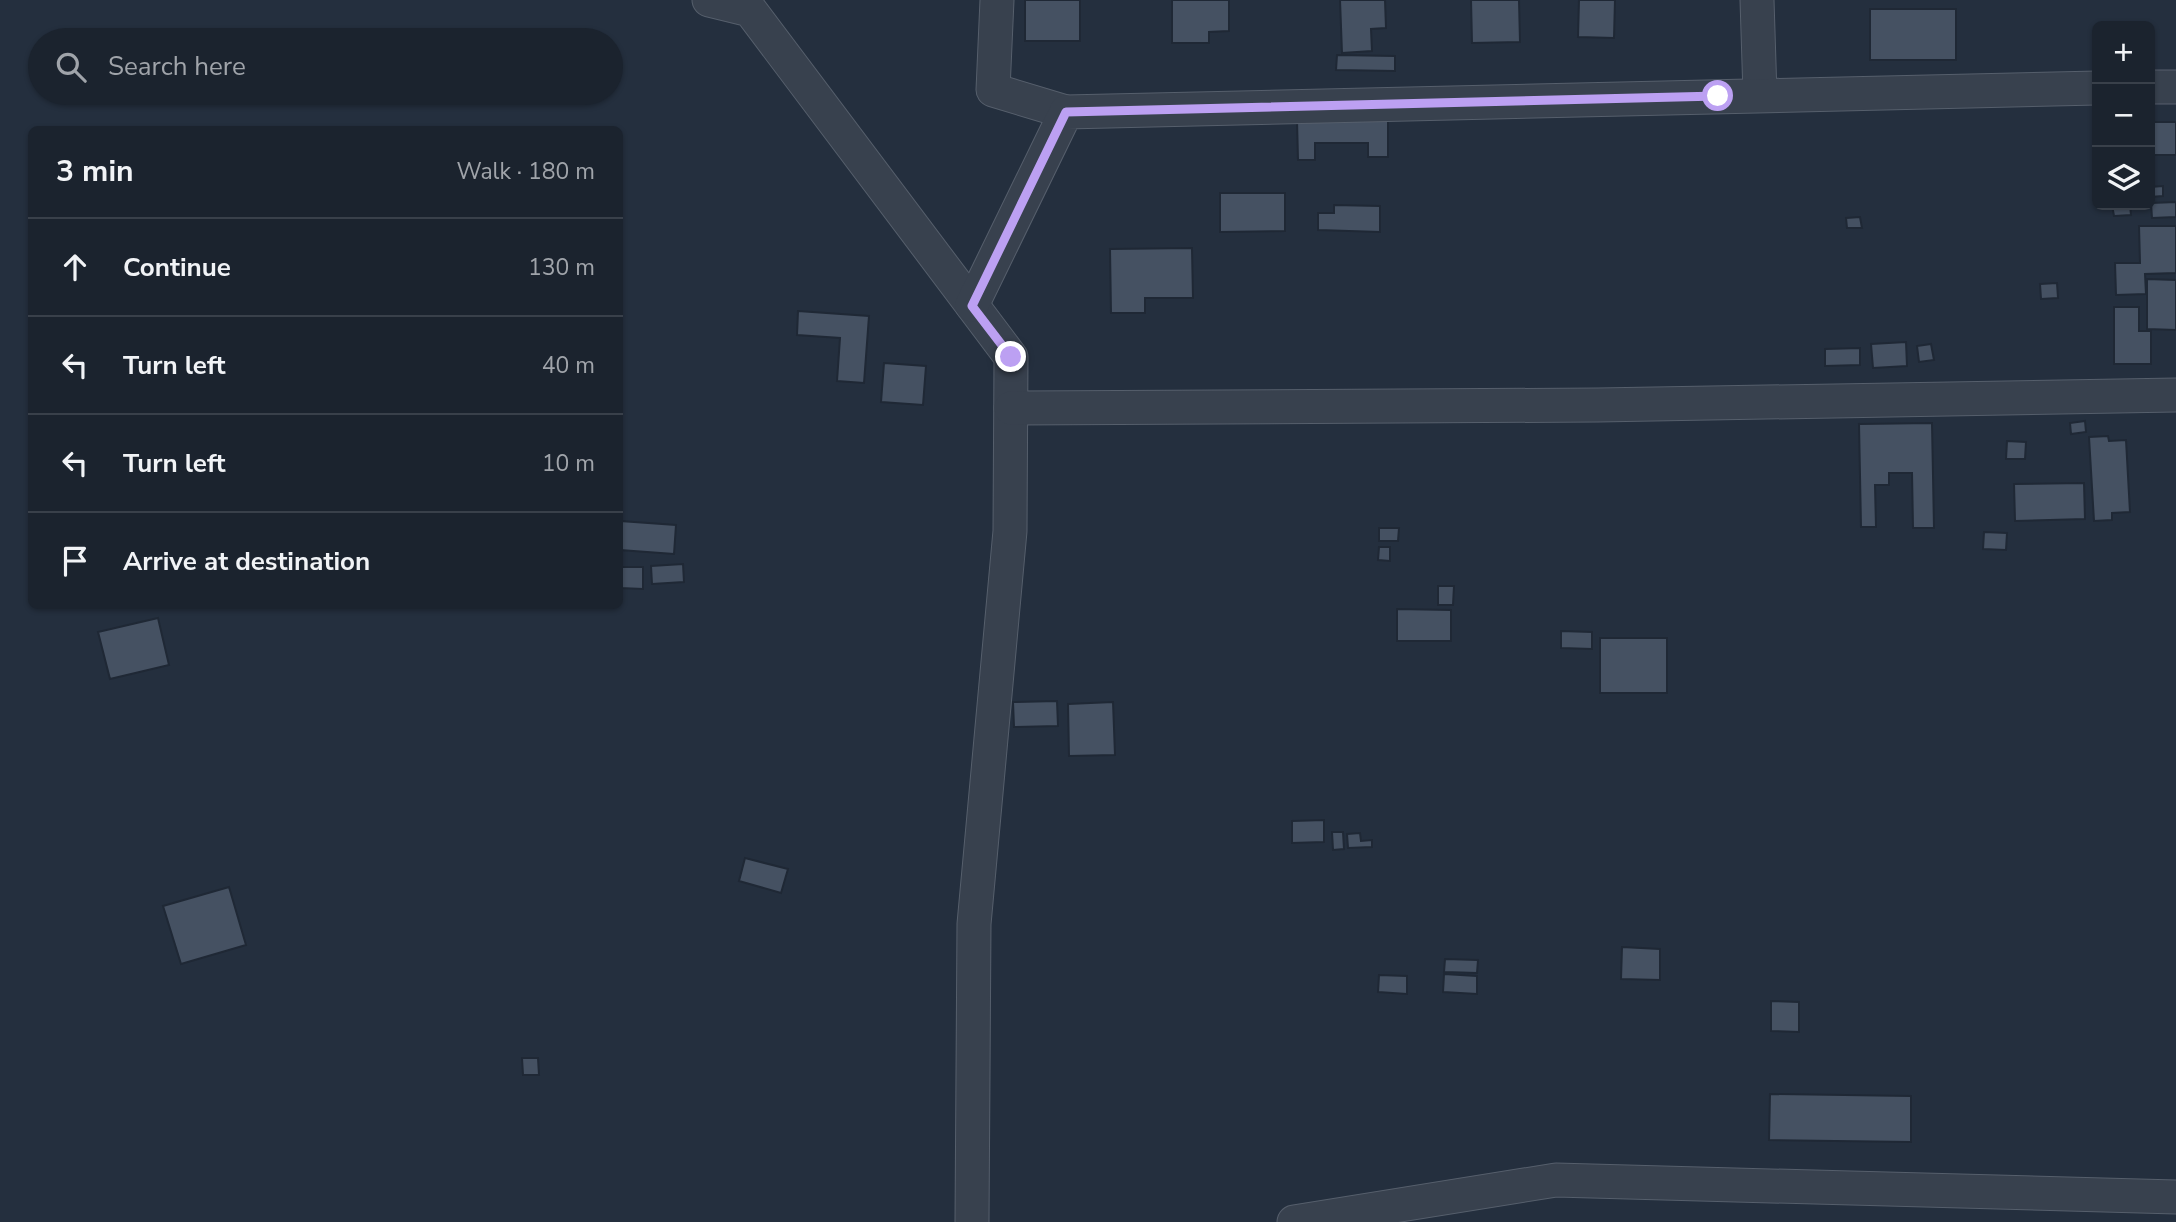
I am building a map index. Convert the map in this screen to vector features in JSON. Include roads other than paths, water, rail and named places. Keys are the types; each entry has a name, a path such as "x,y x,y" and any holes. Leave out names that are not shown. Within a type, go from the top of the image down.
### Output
{"street":[{"path":"709,0 750,10 1011,357 1010,531 974,924 972,1222"},
{"path":"997,0 993,90 1066,112 2092,89"},
{"path":"1757,0 1760,95"},
{"path":"2155,88 2176,87"},
{"path":"972,306 1066,112"},
{"path":"1011,408 1584,405 2176,394"},
{"path":"1294,1222 1556,1180 2176,1197"}]}
